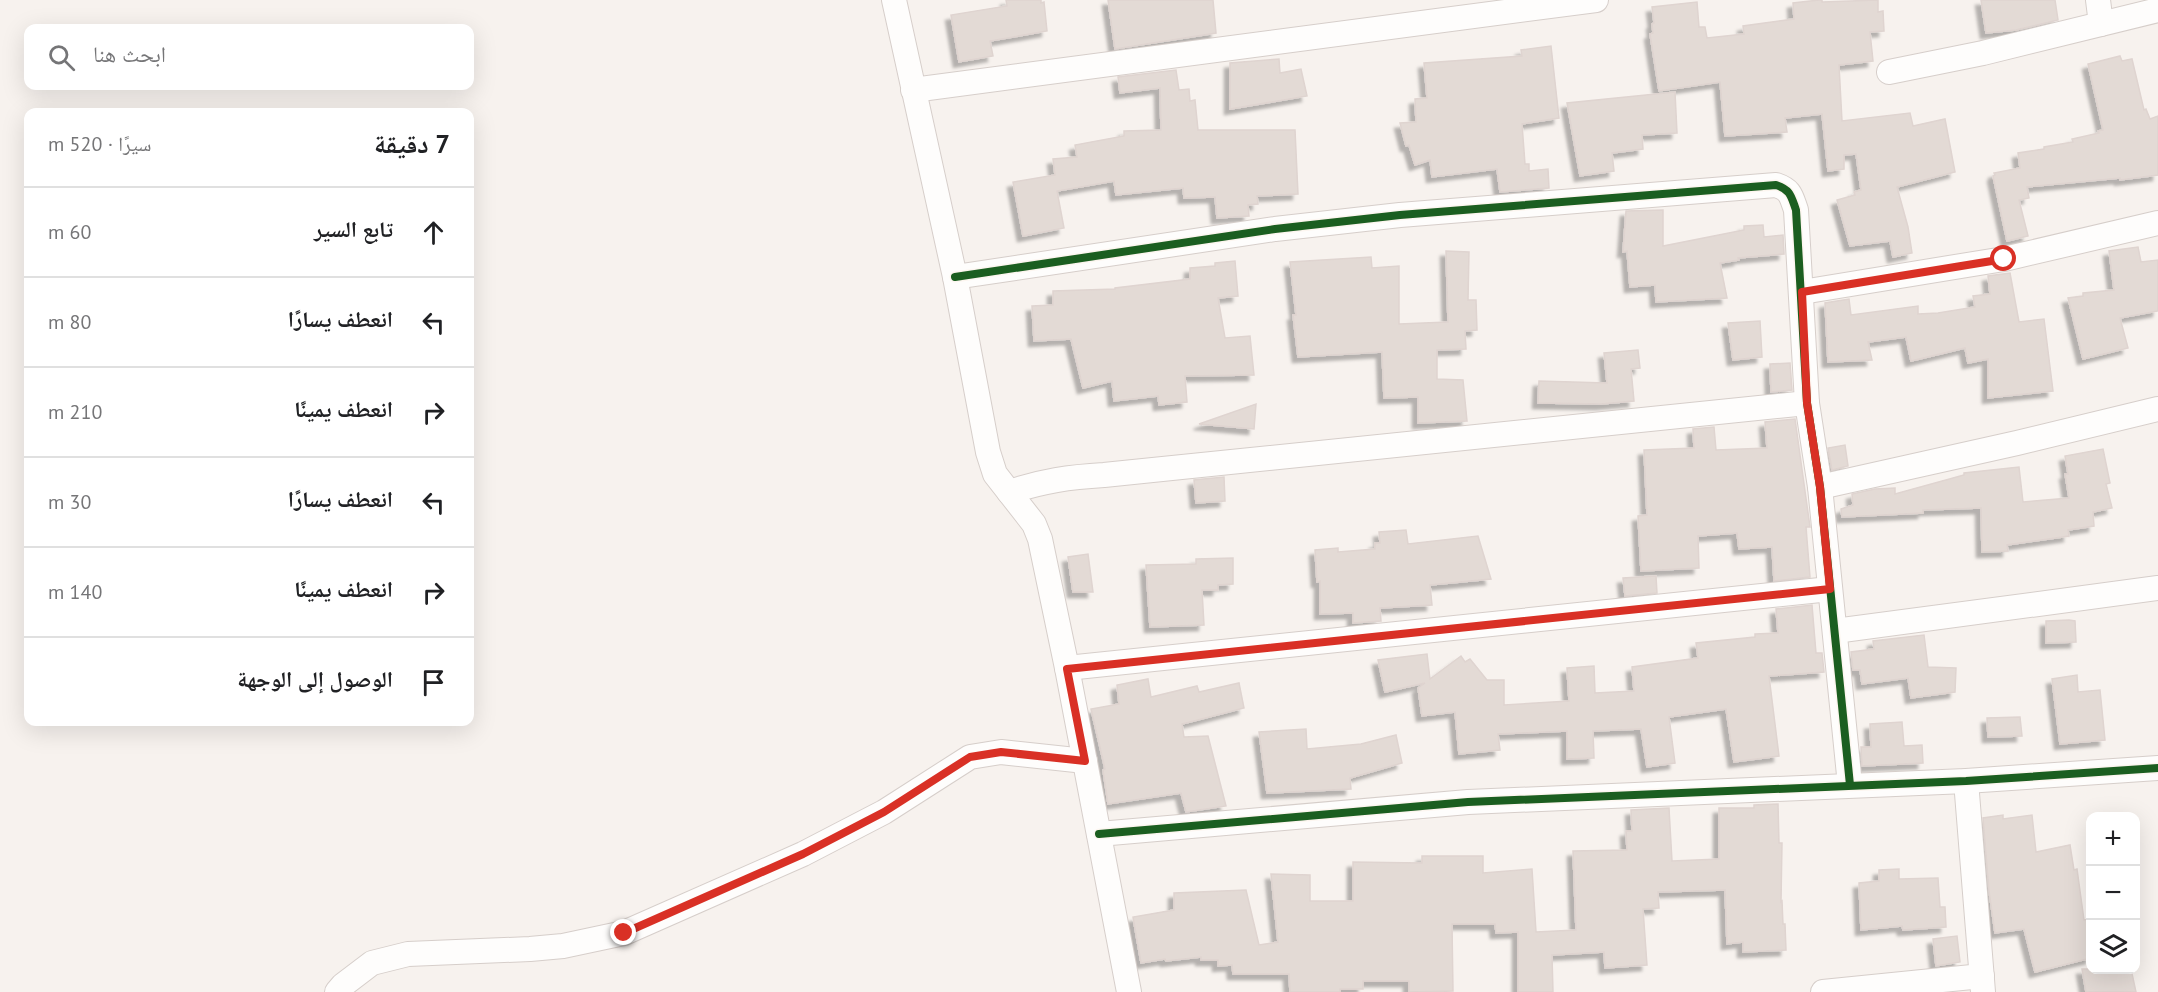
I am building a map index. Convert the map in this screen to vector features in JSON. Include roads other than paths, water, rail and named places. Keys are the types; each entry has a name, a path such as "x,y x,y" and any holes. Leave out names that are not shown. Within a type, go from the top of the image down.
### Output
{"street":[{"path":"894,0 955,277 988,452 995,474 1034,524 1040,539 1129,992"},
{"path":"913,90 1596,0"},
{"path":"1889,72 1983,53 2100,12 2158,10"},
{"path":"955,277 1275,229 1411,214 1776,185 1785,188 1796,210 1807,403 1820,487 1850,785"},
{"path":"1802,292 2004,259 2158,223"},
{"path":"1009,492 1041,481 1072,477 1807,403"},
{"path":"1820,487 2158,409"},
{"path":"1835,631 2158,588"},
{"path":"1067,669 1830,589"},
{"path":"337,992 372,963 408,954 541,948 592,941 624,933 803,854 884,812 970,757 1001,752 1085,761"},
{"path":"1099,834 1468,802 1966,781 2158,768"},
{"path":"1822,992 1982,984 1966,781"}]}
